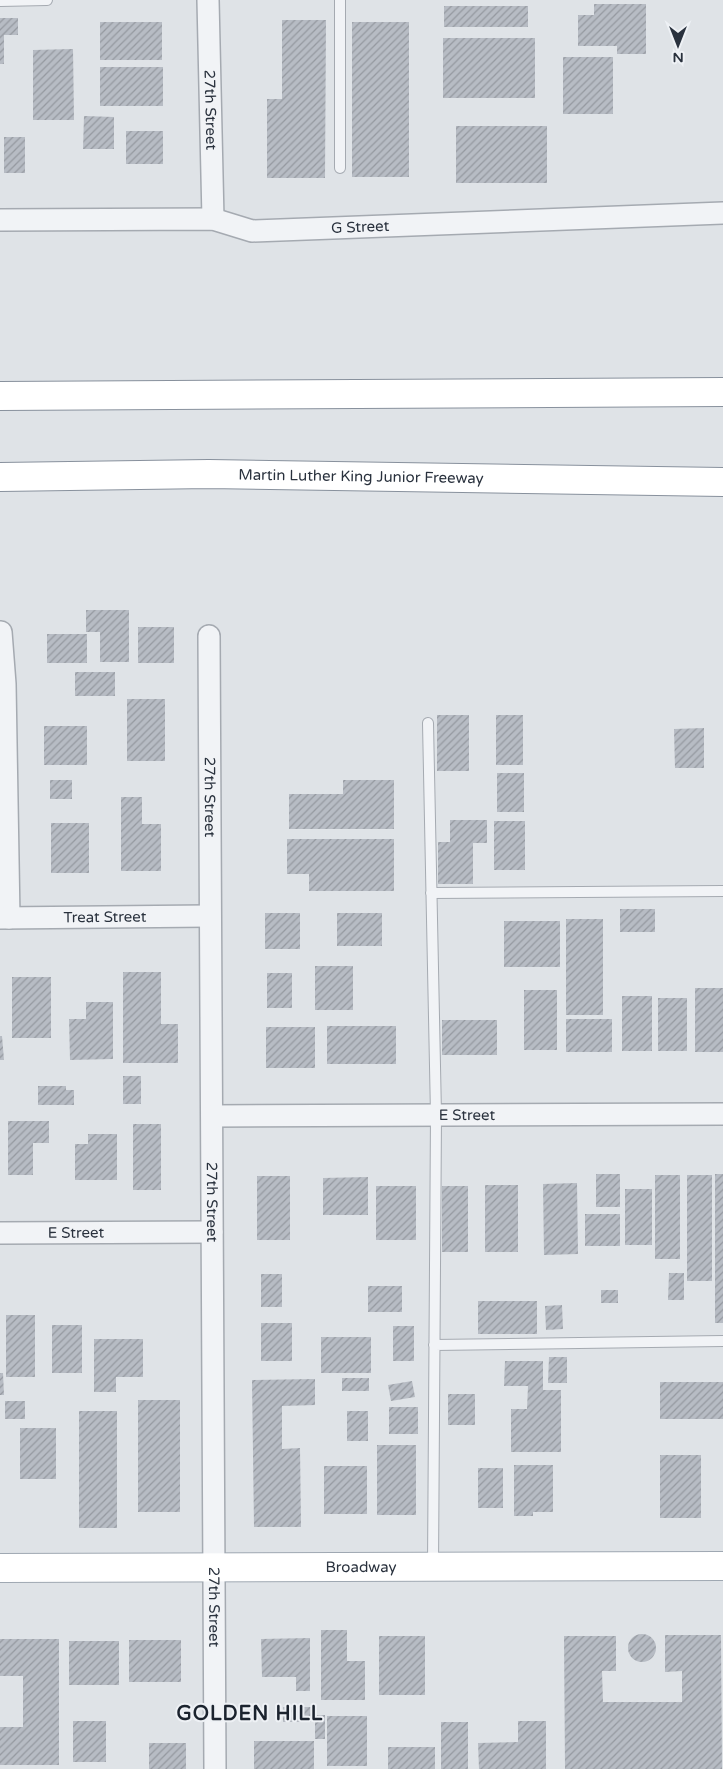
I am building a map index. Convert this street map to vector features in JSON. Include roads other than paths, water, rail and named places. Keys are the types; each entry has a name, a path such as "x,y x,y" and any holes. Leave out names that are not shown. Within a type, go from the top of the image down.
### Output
{"main road":[{"path":"659,392 723,386"},
{"path":"0,396 723,392"},
{"name":"Martin Luther King Junior Freeway","path":"0,476 209,474 723,482"},
{"name":"Broadway","path":"0,1568 723,1566"}],"street":[{"name":"27th Street","path":"208,0 213,219"},
{"name":"G Street","path":"0,220 213,219 252,231 723,213"},
{"path":"1,632 4,684 4,918"},
{"name":"27th Street","path":"209,636 215,1769"},
{"name":"Treat Street","path":"4,918 209,916"},
{"name":"E Street","path":"212,1116 723,1114"},
{"name":"E Street","path":"0,1233 212,1232"}],"lane":[{"path":"0,1 47,0"},
{"path":"340,0 340,168"},
{"path":"428,723 436,1115 433,1567"},
{"path":"431,893 723,891"},
{"path":"434,1345 723,1341"}],"district":[{"name":"GOLDEN HILL","path":"250,1713"}]}
